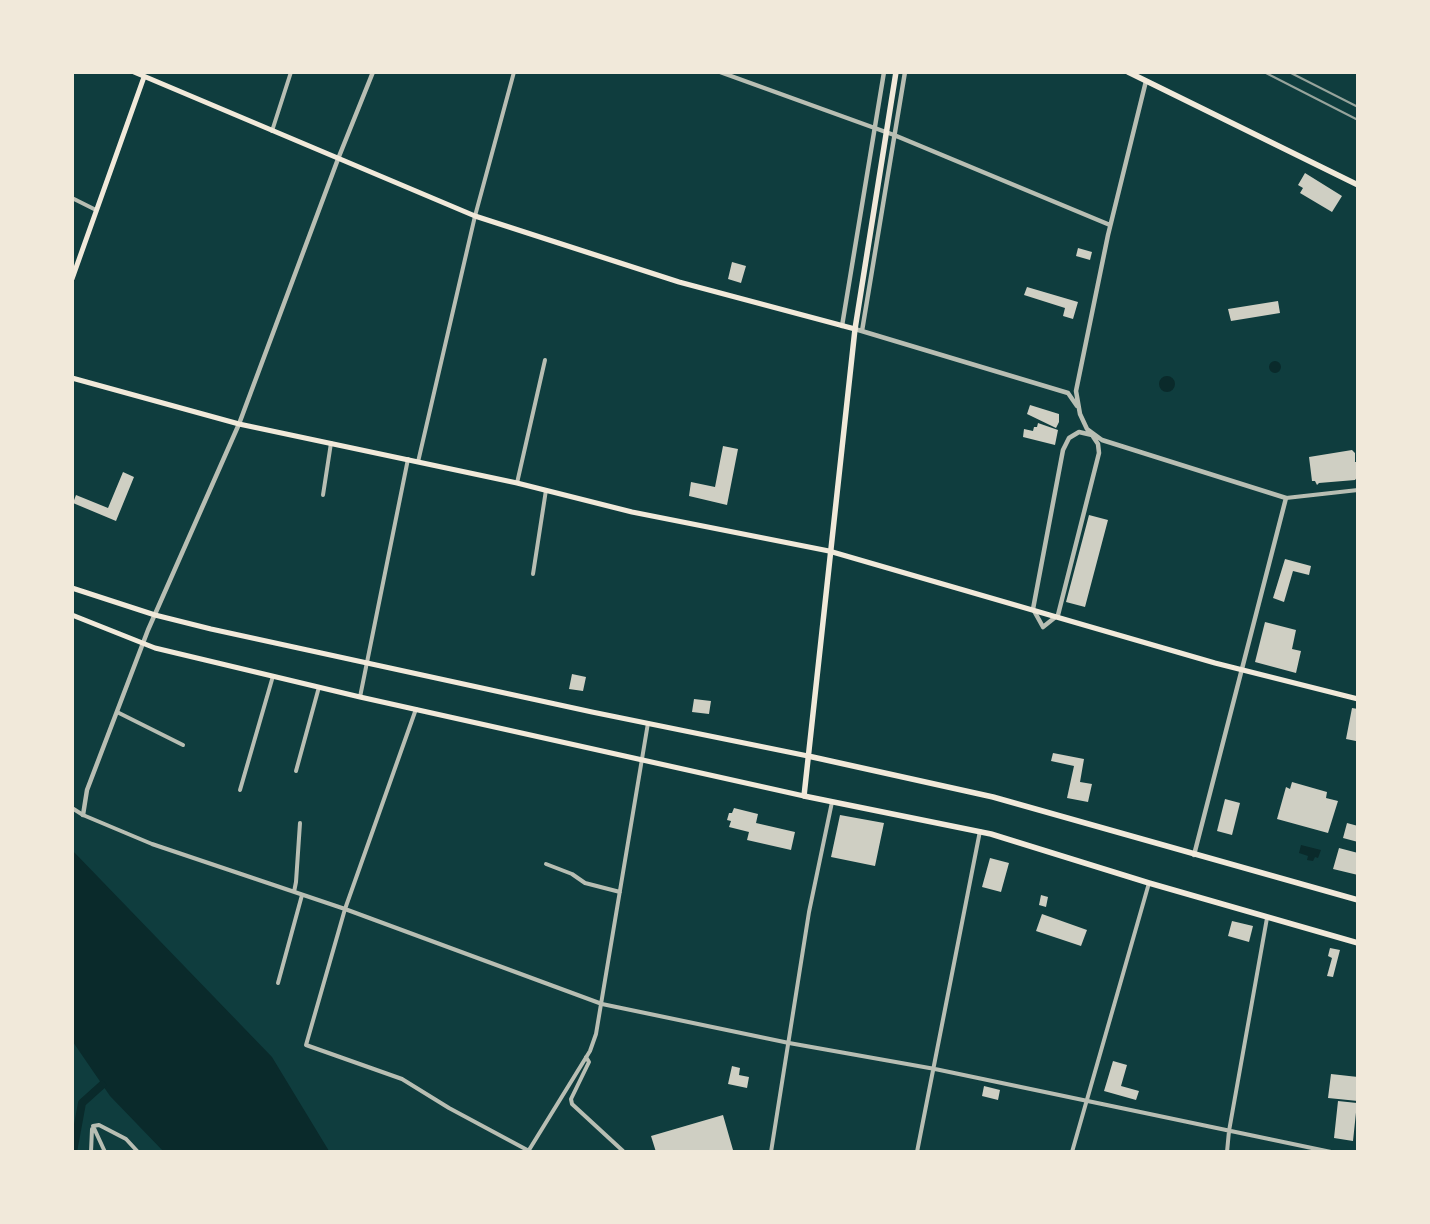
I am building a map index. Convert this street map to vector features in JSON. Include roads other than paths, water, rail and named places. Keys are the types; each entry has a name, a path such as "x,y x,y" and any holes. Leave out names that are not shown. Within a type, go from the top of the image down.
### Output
{"main road":[{"path":"134,72 145,75 272,131 475,216 679,282 855,329"},
{"path":"804,796 855,329 896,72"},
{"path":"1128,72 1358,185"},
{"path":"72,278 145,75"},
{"path":"72,378 239,424 408,459 546,490 632,512 830,550 1058,615 1242,671 1358,699"},
{"path":"72,588 155,615 366,663 993,797 1358,900"},
{"path":"72,615 143,645 360,697 641,758 804,796 980,831 1267,918 1358,943"}],"street":[{"path":"272,131 291,72"},
{"path":"83,815 87,790 143,645 239,424 338,159 373,72"},
{"path":"418,462 475,216 514,72"},
{"path":"720,72 894,135 1110,225"},
{"path":"842,326 884,72"},
{"path":"862,331 905,72"},
{"path":"1078,409 1076,391 1110,225 1146,81"},
{"path":"72,198 96,210"},
{"path":"855,329 1068,393 1078,409 1084,425 1092,434 1098,444 1099,452 1058,615 1043,627 1033,609 1063,450 1067,440 1074,434 1092,434 1102,440 1286,498 1358,490"},
{"path":"518,484 545,360"},
{"path":"323,495 331,443"},
{"path":"360,697 408,459"},
{"path":"533,574 546,490"},
{"path":"1194,855 1286,498"},
{"path":"240,790 273,676"},
{"path":"296,771 319,687"},
{"path":"416,709 345,909 306,1045 402,1079 449,1108 530,1151 586,1057 596,1034 648,723"},
{"path":"117,712 183,745"},
{"path":"771,1152 806,930 832,802"},
{"path":"72,808 83,815 152,844 345,909 602,1004 789,1043 935,1069 1088,1100 1331,1152"},
{"path":"294,892 300,823"},
{"path":"917,1152 935,1069 958,937 980,831"},
{"path":"546,864 572,874 585,883 620,892"},
{"path":"1072,1152 1149,883"},
{"path":"278,983 302,894"},
{"path":"1227,1152 1229,1131 1267,918"},
{"path":"586,1057 589,1062 571,1099 572,1104 622,1151"},
{"path":"92,1126 99,1125 126,1139 138,1152"},
{"path":"91,1152 92,1126"},
{"path":"92,1126 105,1152"}],"water":[{"path":"1273,361 1277,361 1281,367 1277,373 1273,373 1269,369 1269,365"},
{"path":"1167,376 1173,378 1175,384 1173,390 1167,392 1161,390 1159,384 1161,378"},
{"path":"1301,845 1321,850 1318,858 1315,857 1313,861 1307,860 1308,856 1299,853"},
{"path":"73,851 272,1057 329,1151 163,1151 110,1096 73,1042"}],"waterway":[{"path":"73,1152 82,1103 102,1085"}],"railway":[{"path":"1264,72 1358,120"},
{"path":"1289,72 1358,107"}]}
